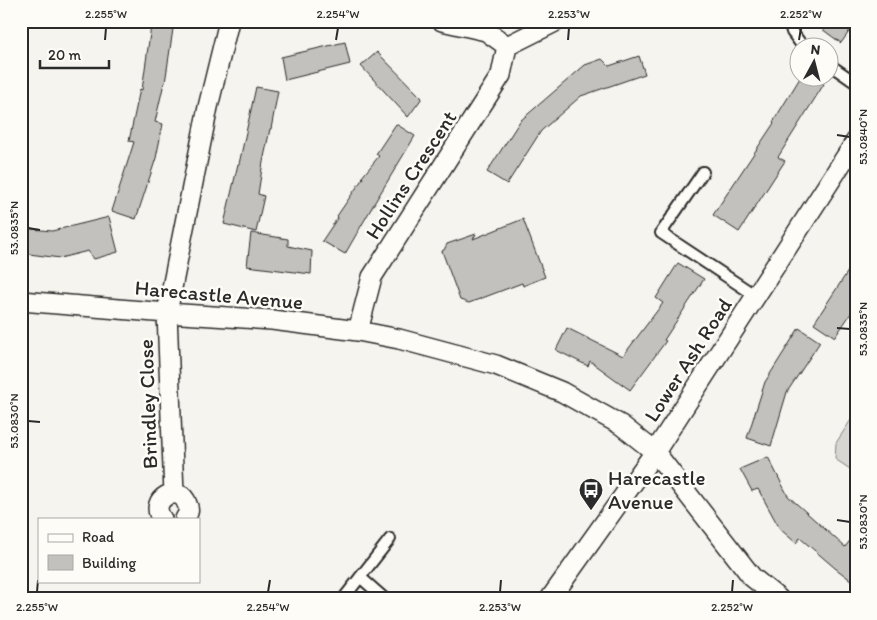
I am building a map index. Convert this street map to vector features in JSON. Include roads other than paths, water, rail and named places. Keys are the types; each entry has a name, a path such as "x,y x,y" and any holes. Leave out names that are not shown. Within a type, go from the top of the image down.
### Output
{"street":[{"path":"167,313 208,107 229,21"},
{"path":"442,21 486,31 507,46 557,21"},
{"name":"Hollins Crescent","path":"358,331 372,277 501,75 507,46"},
{"name":"Lower Ash Road","path":"550,599 655,452 856,141"},
{"name":"Harecastle Avenue","path":"21,301 272,320 358,331 496,365 562,392 621,425 655,452 752,577 779,599"},
{"name":"Brindley Close","path":"167,313 174,494"},
{"name":"Brindley Close","path":"161,518 158,510 162,498 174,494 179,495 188,504 188,513 186,518"}],"lane":[{"path":"789,21 792,32 796,38"},
{"path":"840,73 856,83"},
{"path":"703,172 661,233 756,296"},
{"path":"343,599 390,539"},
{"path":"360,577 385,599"}],"place":[{"name":"Harecastle Avenue","path":"591,511"}]}
